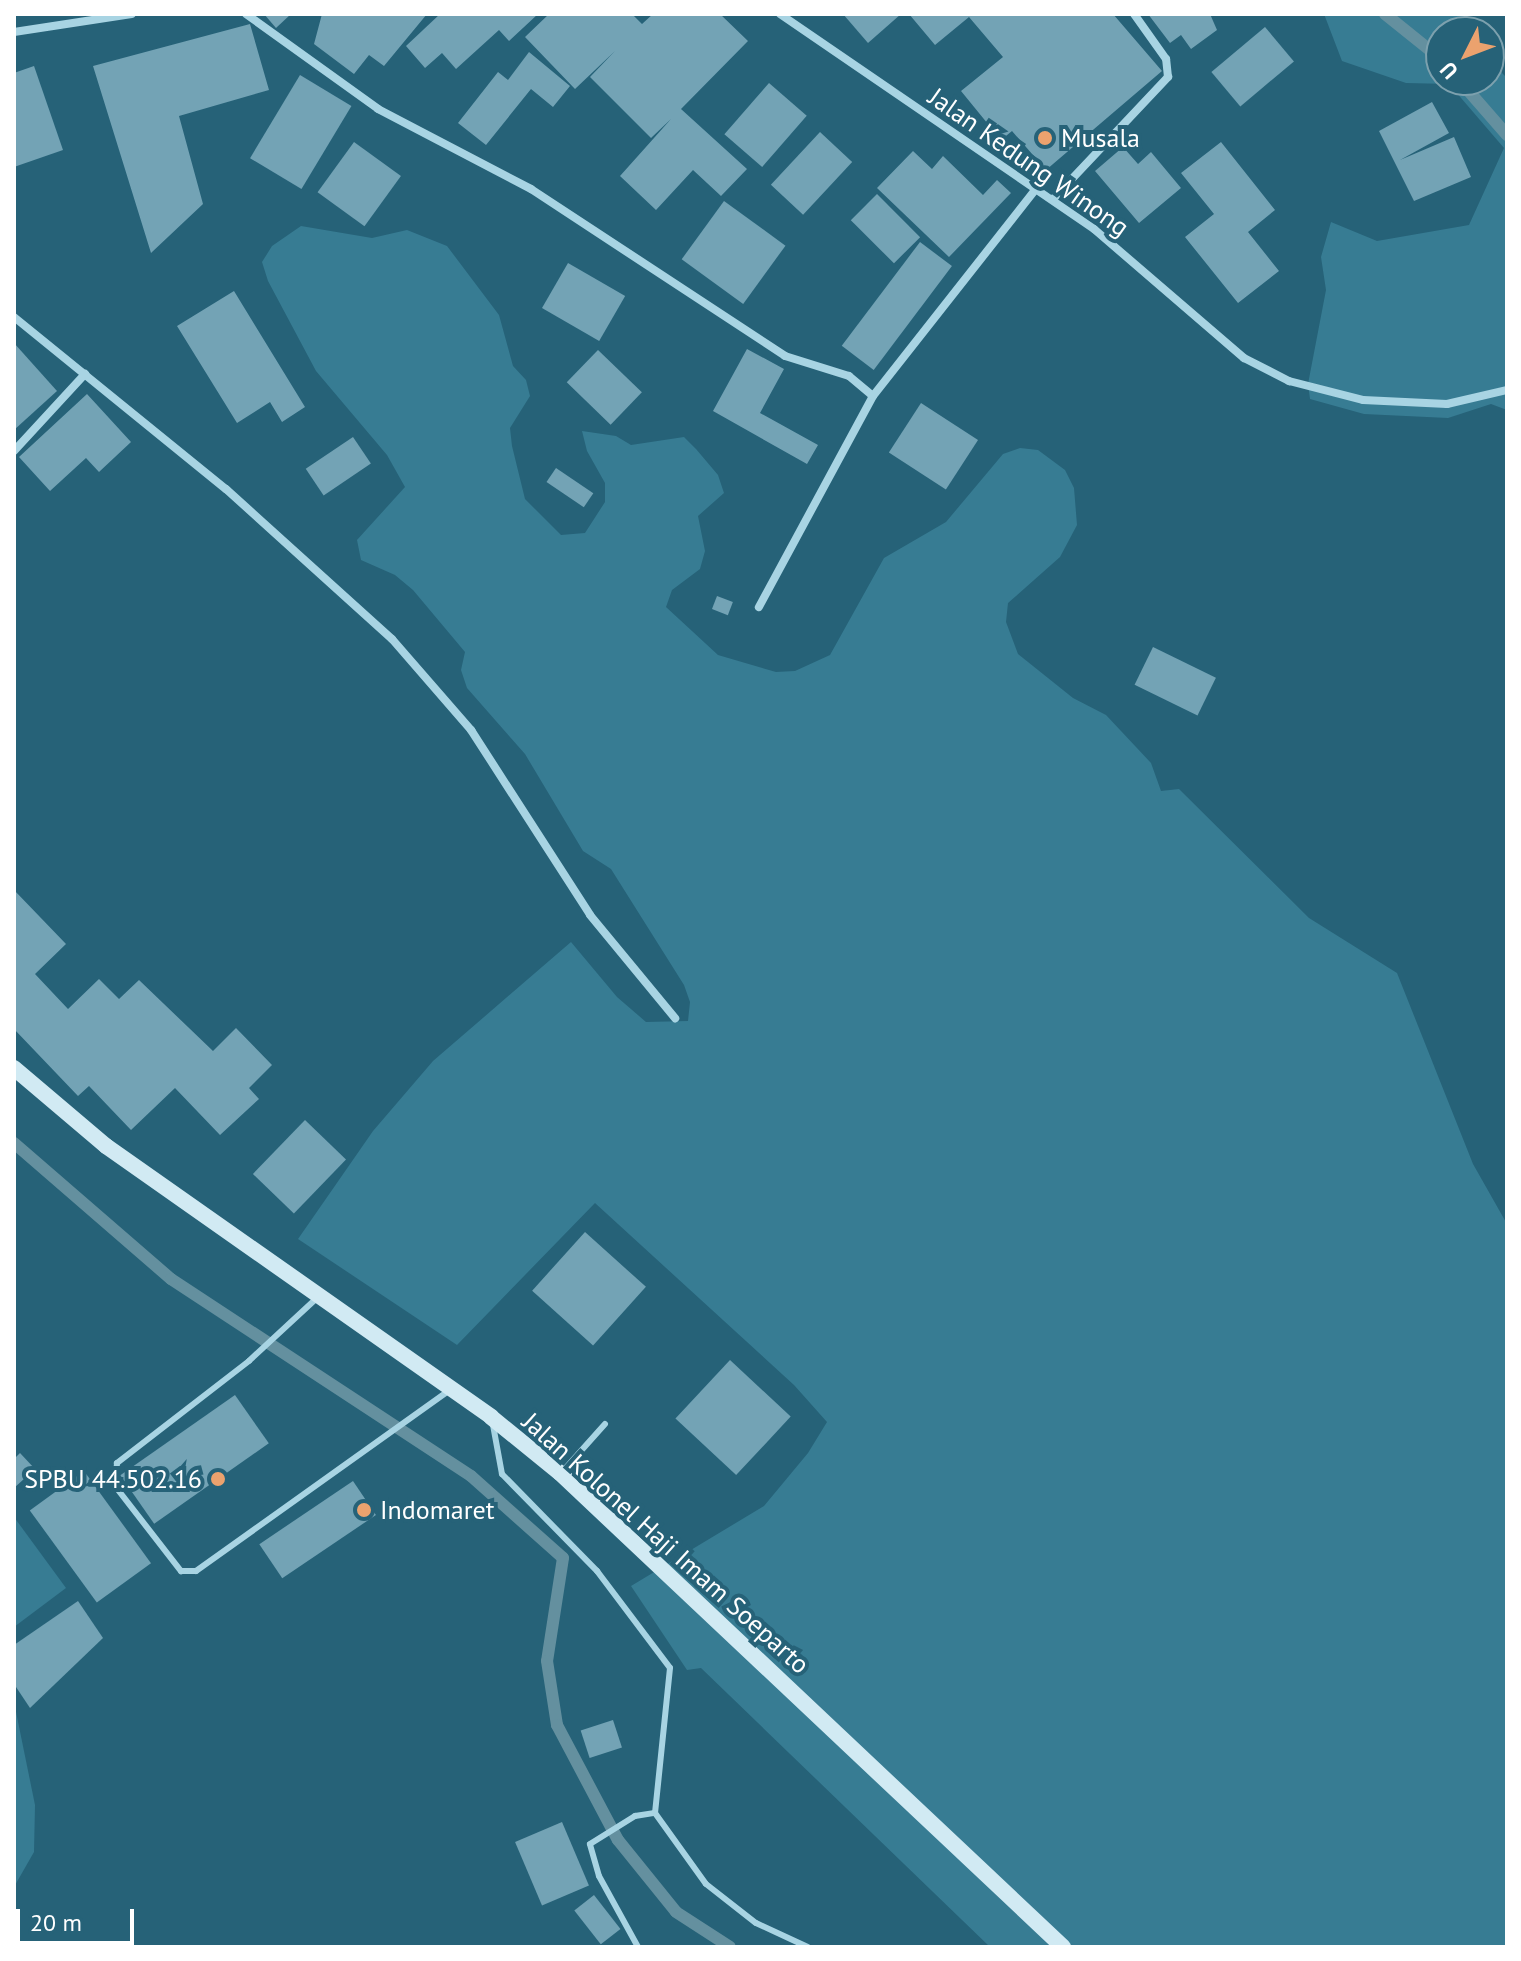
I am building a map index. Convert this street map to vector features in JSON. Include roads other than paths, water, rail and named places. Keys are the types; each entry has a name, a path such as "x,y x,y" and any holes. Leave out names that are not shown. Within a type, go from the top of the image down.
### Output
{"main road":[{"name":"Jalan Kolonel Haji Imam Soeparto","path":"14,1068 106,1146 451,1388 560,1473 1063,1947"}],"street":[{"path":"14,32 132,14"},
{"path":"246,14 378,109 531,189 785,356 849,376 873,396"},
{"name":"Jalan Kedung Winong","path":"780,14 1053,199 1244,358 1289,381 1363,400 1447,404 1507,390"},
{"path":"1053,199 1168,77 1166,59 1134,14"},
{"path":"759,607 873,396 1036,189"},
{"path":"14,317 226,489 392,639 471,730 590,915 675,1018"},
{"path":"14,451 85,374"}],"lane":[{"path":"321,1295 249,1361 117,1463 113,1473 115,1486 181,1571 196,1571 451,1388"},
{"path":"491,1417 502,1474 597,1571 670,1668 655,1813 706,1884 756,1923 808,1947"},
{"path":"560,1473 605,1424"},
{"path":"638,1947 599,1876 590,1844 617,1826 655,1813"}],"waterway":[{"path":"1385,14 1425,46"},
{"path":"1473,96 1507,135"},
{"path":"14,1143 171,1279 471,1476 563,1558 547,1661 557,1725 618,1840 676,1912 730,1947"}],"place":[{"name":"Musala","path":"1045,138"},
{"name":"SPBU 44.502.16","path":"218,1479"},
{"name":"Indomaret","path":"364,1510"}]}
